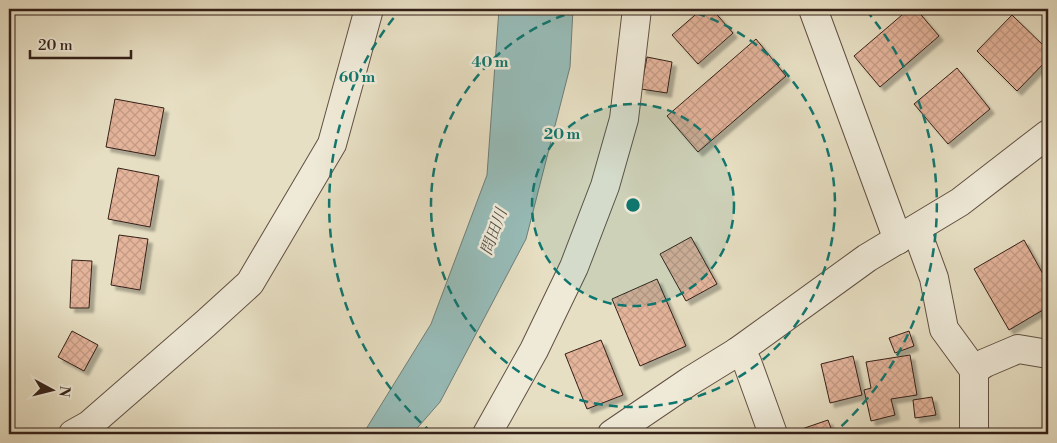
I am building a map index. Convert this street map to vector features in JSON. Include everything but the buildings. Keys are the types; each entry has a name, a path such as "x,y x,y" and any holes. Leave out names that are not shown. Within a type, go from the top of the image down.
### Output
{"street":[{"path":"73,434 89,425 206,324 250,283 332,144 369,9"},
{"path":"487,434 534,350 574,267 605,186 624,119 637,9"},
{"path":"813,9 907,235 934,278 944,329 974,370 974,434"},
{"path":"612,434 690,381 737,352 867,258 960,202 1048,134"},
{"path":"974,370 1018,348 1048,354"},
{"path":"737,352 747,362 773,434"}],"water":[{"name":"問田川","path":"499,9 573,9 570,67 526,239 440,402 412,434 363,434 431,324 487,175"}]}
